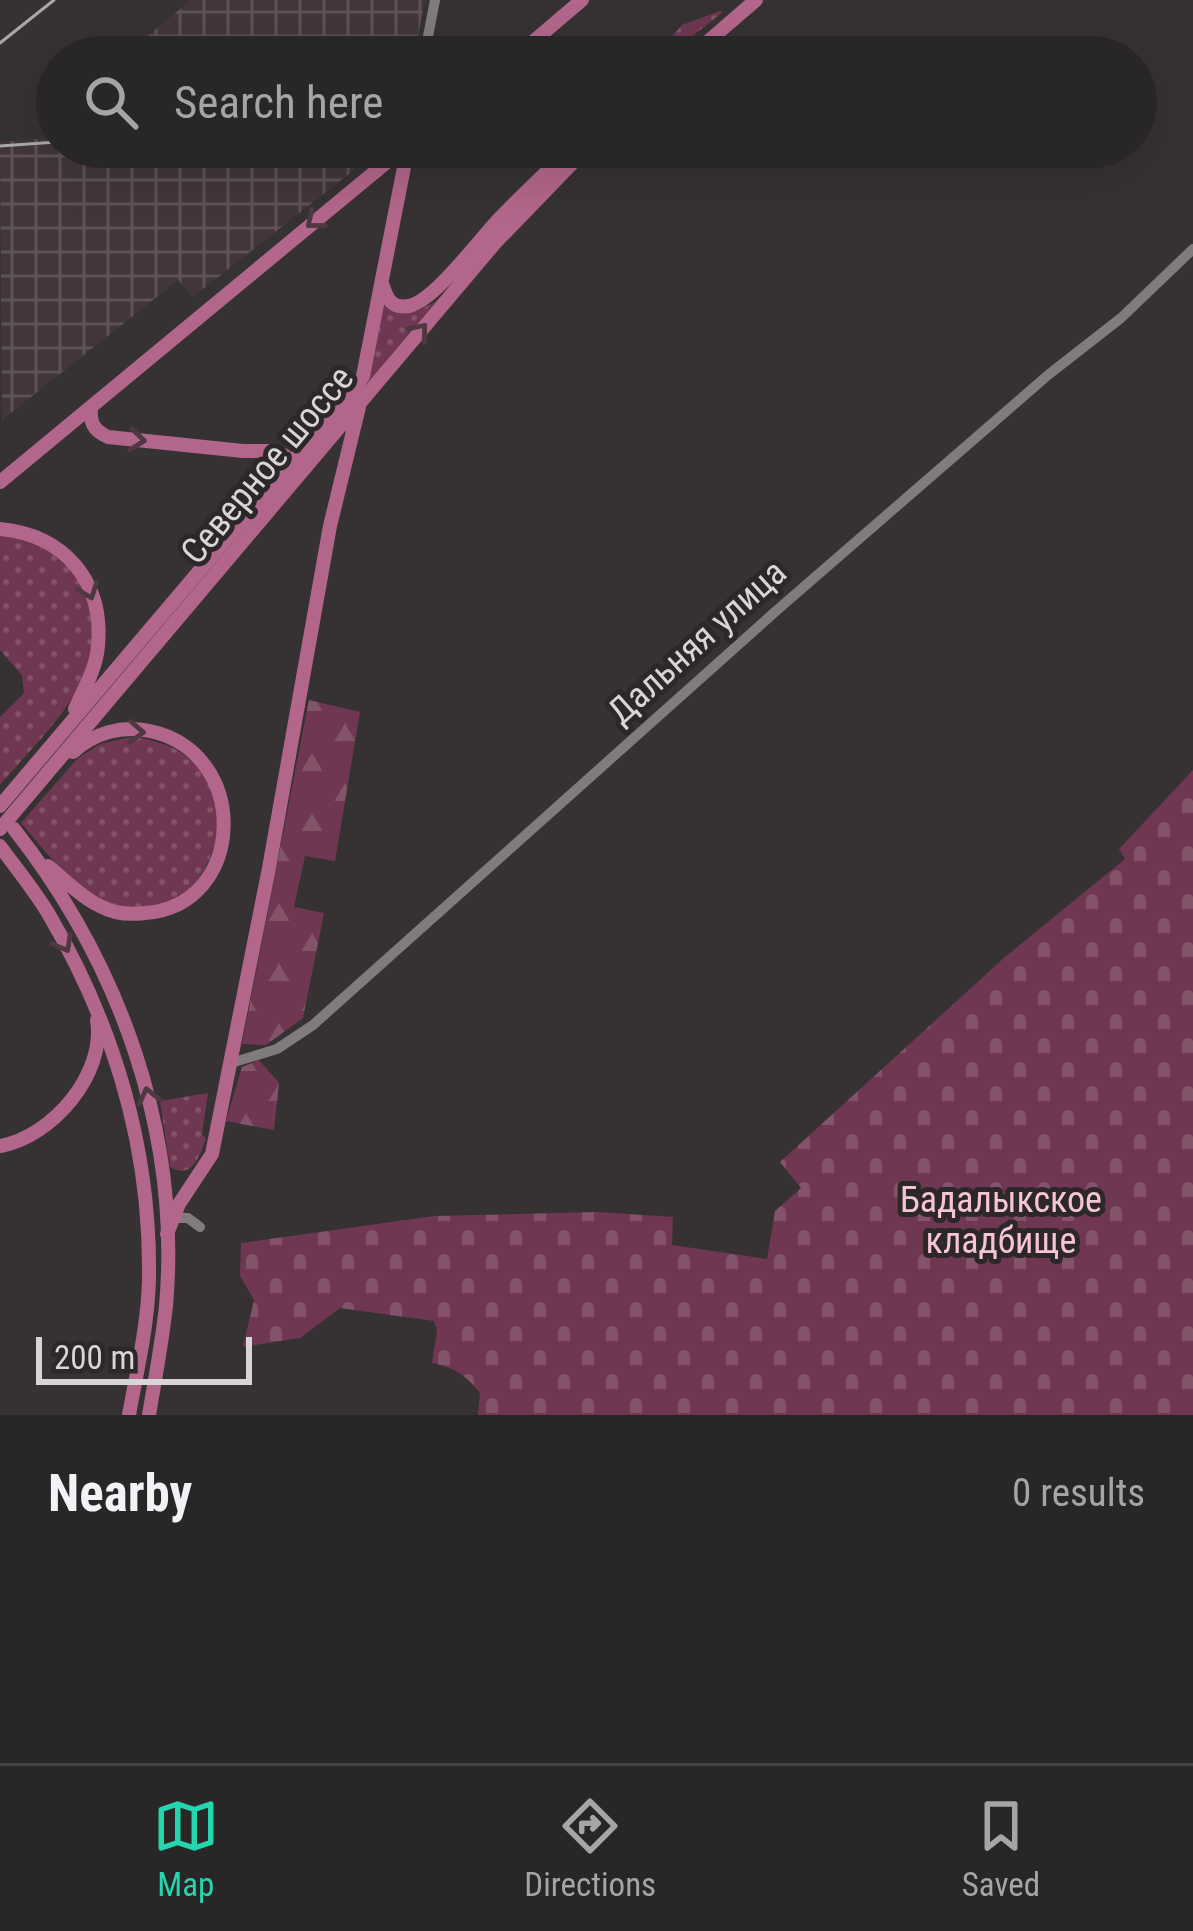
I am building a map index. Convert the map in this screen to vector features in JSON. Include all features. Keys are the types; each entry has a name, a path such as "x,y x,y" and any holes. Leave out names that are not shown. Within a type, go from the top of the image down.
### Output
{"main road":[{"path":"540,36 582,0"},
{"path":"715,36 757,0"},
{"name":"Северное шоссе","path":"0,482 381,168"},
{"name":"Северное шоссе","path":"0,806 29,787 296,466 363,376 402,168"},
{"path":"382,281 395,306 428,297 552,168"},
{"name":"Северное шоссе","path":"7,829 67,728 275,481 317,452 495,243 568,168"},
{"path":"169,1228 185,1193 212,1154 313,616 361,402"},
{"path":"91,407 93,427 108,436 277,453 296,466"},
{"path":"243,451 269,459 275,481"},
{"path":"317,452 335,451 345,467"},
{"path":"0,529 50,541 84,575 94,600 98,646 94,670 67,728"},
{"path":"7,829 100,906 131,914 163,912 183,904 211,871 223,836 221,792 201,760 185,746 153,731 130,728 98,735 29,787"},
{"path":"0,846 46,910 93,998 129,1102 142,1178 149,1278 129,1415"},
{"path":"32,853 78,924 113,996 148,1090 169,1228 166,1302 148,1415"},
{"path":"0,1145 30,1136 46,1124 85,1079 98,1044 93,998"},
{"path":"161,1163 166,1174 187,1177 212,1154"},
{"path":"137,1375 155,1378"}],"street":[{"path":"428,36 434,0"},
{"name":"Дальняя улица","path":"231,1063 277,1049 313,1025 776,611 1121,317 1193,249"},
{"path":"169,1228 185,1217 200,1227"}],"shaded area":[{"path":"191,0 425,0 418,36 147,36"},
{"path":"36,139 36,168 356,168 193,297 178,280 2,420 0,142"}],"green space":[{"path":"723,12 693,36 672,36 682,25"},
{"path":"436,301 367,384 383,305 399,314"},
{"path":"0,536 39,546 72,571 84,590 93,630 91,655 69,703 0,785 0,717 24,693 22,675 0,650"},
{"path":"309,700 360,712 335,861 305,856 294,907 324,913 303,1018 266,1045 242,1044"},
{"path":"132,737 177,750 205,776 217,809 214,845 200,876 175,900 141,909 89,892 21,823 78,758 100,744"},
{"name":"Бадалыкское кладбище","path":"1193,770 1193,1415 478,1415 480,1393 475,1387 459,1373 432,1363 434,1321 340,1308 300,1338 243,1347 254,1300 240,1276 241,1243 434,1216 597,1212 673,1217 672,1245 767,1259 775,1211 801,1188 780,1162 1005,957 1125,859 1119,849"},
{"path":"259,1060 279,1083 274,1130 226,1121 242,1067"},
{"path":"208,1093 202,1134 206,1139 198,1159 184,1170 170,1167 160,1101"}],"railway":[{"path":"0,43 54,0"},
{"path":"0,146 36,143"}]}
